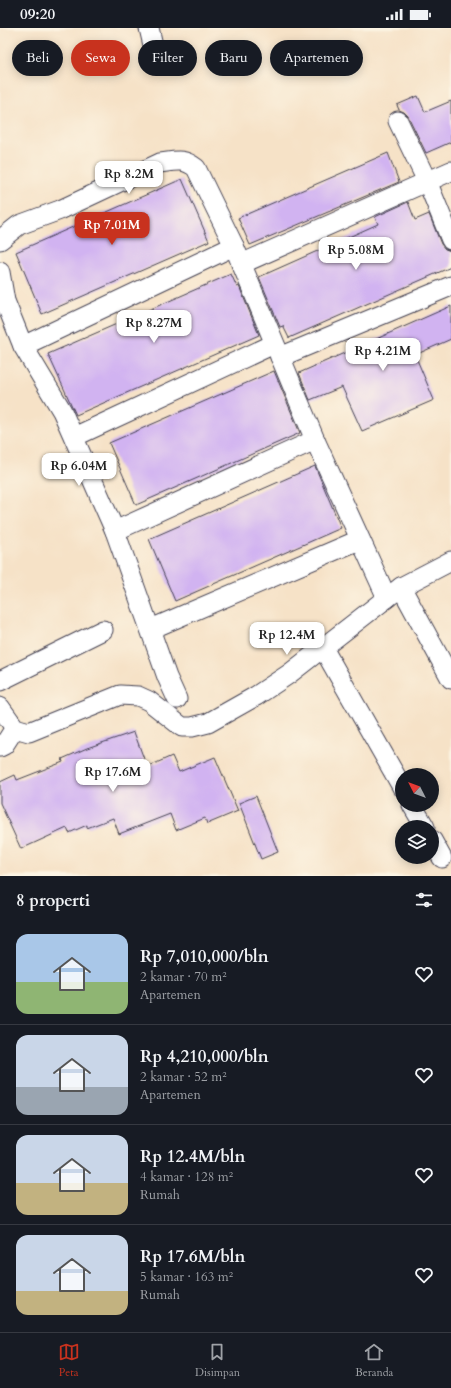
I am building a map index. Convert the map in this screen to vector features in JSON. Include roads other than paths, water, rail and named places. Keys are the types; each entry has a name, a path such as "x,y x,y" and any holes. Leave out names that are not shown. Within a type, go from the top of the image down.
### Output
{"street":[{"path":"149,28 152,40"},
{"path":"398,122 427,181 451,240"},
{"path":"0,240 19,224 60,210 160,163 177,160 188,162 196,168 234,246 315,440 359,540 451,679"},
{"path":"241,264 451,171"},
{"path":"23,346 234,246"},
{"path":"0,272 2,302 23,346 62,411 74,437 115,531 167,677 177,699"},
{"path":"74,437 277,350 451,286"},
{"path":"115,531 315,440"},
{"path":"151,629 359,540"},
{"path":"0,707 15,728 28,732 120,695 138,696 149,701 182,727 208,724 256,696 323,648 394,592 451,561"},
{"path":"0,681 103,630"},
{"path":"323,648 395,775"},
{"path":"0,747 4,745 15,728"},
{"path":"439,853 442,858"}]}
